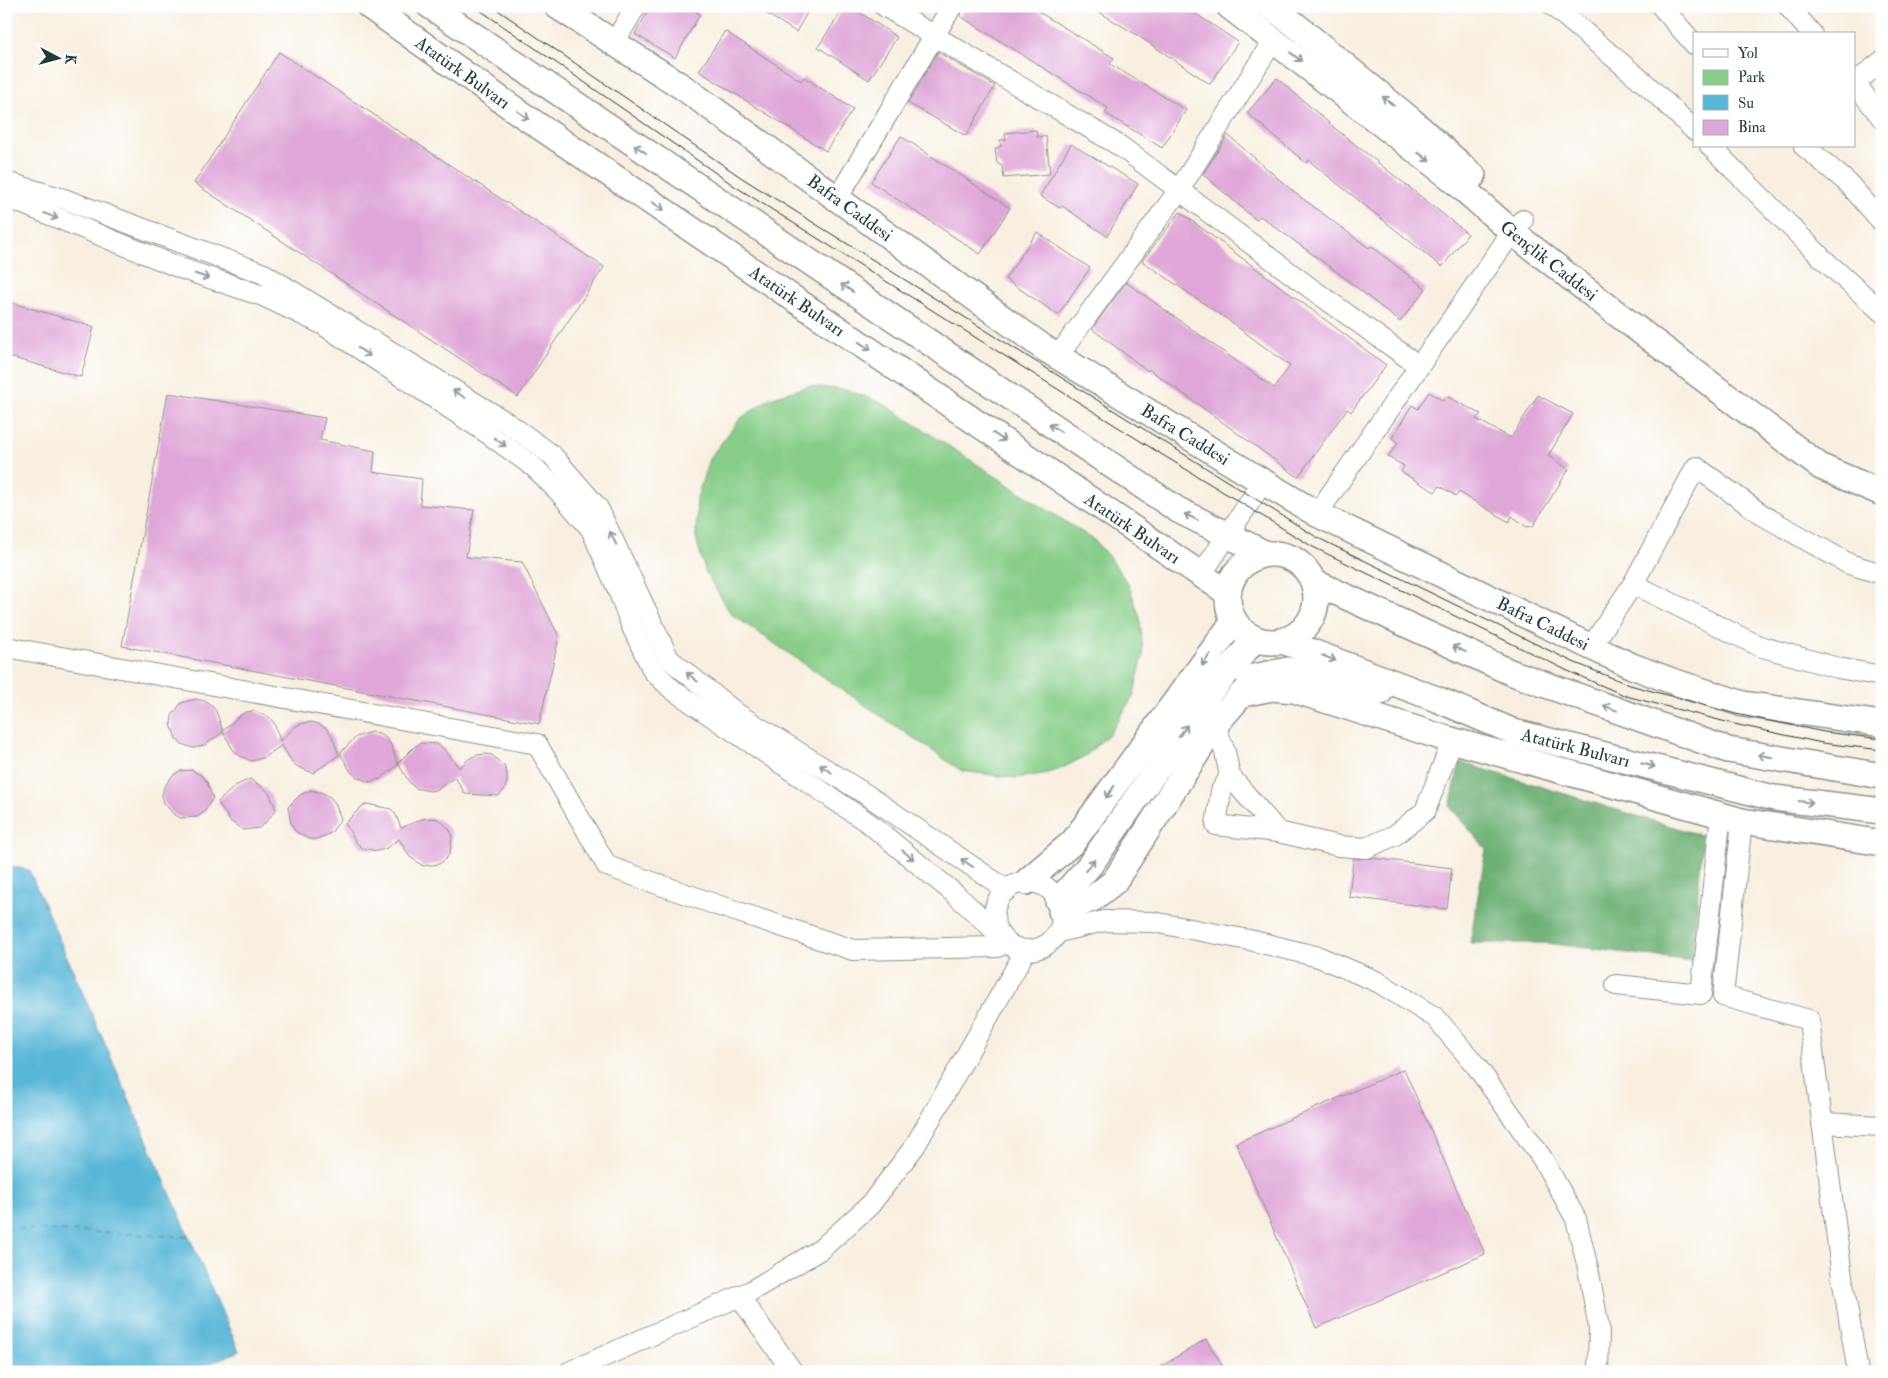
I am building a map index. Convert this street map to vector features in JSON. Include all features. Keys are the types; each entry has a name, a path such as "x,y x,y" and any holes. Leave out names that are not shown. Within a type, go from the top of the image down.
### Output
{"main road":[{"name":"Atatürk Bulvarı","path":"369,6 524,116 1228,593"},
{"name":"Atatürk Bulvarı","path":"430,6 1178,510 1266,554 1281,554 1295,560 1306,570 1314,582 1510,672 1728,750 1882,776"},
{"name":"Bafra Caddesi","path":"557,6 684,88 1044,348 1317,514 1591,647 1656,675 1743,704 1882,724"},
{"name":"Gençlik Caddesi","path":"1229,6 1450,177 1823,456 1882,482"},
{"name":"Gençlik Caddesi","path":"1270,6 1412,121 1517,226 1616,313 1820,467 1882,493"},
{"path":"1059,915 1090,865 1211,691 1255,639 1243,632 1234,621 1229,608 1228,593 1232,579 1240,567 1252,558 1266,554"},
{"path":"1283,641 1296,635 1311,618 1314,612 1316,597 1314,582"},
{"path":"1016,886 1073,842 1234,621"},
{"name":"Atatürk Bulvarı","path":"1255,639 1269,642 1283,641 1439,700 1514,732 1774,798 1882,811"},
{"path":"1211,691 1249,678 1288,670 1364,688 1514,732"},
{"path":"1059,915 1092,899 1114,882 1215,725 1242,694 1272,688 1294,690 1444,738 1731,817 1882,843"}],"street":[{"path":"614,43 636,6"},
{"path":"884,6 1120,146 1419,366"},
{"path":"838,199 952,6"},
{"path":"1552,6 1648,86 1693,129"},
{"path":"1661,6 1693,43"},
{"path":"1788,6 1810,32"},
{"path":"1058,356 1180,190 1274,39"},
{"path":"1856,82 1882,61"},
{"path":"1856,84 1882,118"},
{"path":"1712,148 1816,252 1882,312"},
{"path":"1806,148 1848,183 1882,222"},
{"path":"6,182 64,199 264,274 506,422 552,455 598,508 669,659 739,715 1016,886"},
{"path":"6,197 183,269 263,296 322,324 487,433 534,467 560,493 591,529 652,671 673,690 870,824 955,894 1008,942 1029,950 1041,948 1052,941 1059,915 1053,893 1036,883 1016,886 1000,898 994,917 996,927 1008,942 1022,957 915,1146 870,1205 821,1249 738,1296 570,1372"},
{"path":"1317,514 1517,226"},
{"path":"1591,647 1633,584 1696,467 1764,516 1849,564 1882,574"},
{"path":"1202,575 1263,482"},
{"path":"1633,584 1759,646 1838,668 1882,676"},
{"path":"6,647 537,744 607,866 853,950 997,946 1008,942"},
{"path":"1215,725 1225,752 1230,776 1278,832"},
{"path":"1230,776 1221,791 1216,825 1278,832 1339,846 1366,848 1395,835 1425,811 1449,749 1444,738"},
{"path":"1700,994 1731,817"},
{"path":"1723,996 1731,817"},
{"path":"1059,915 1104,921 1153,922 1254,941 1319,957 1378,982 1436,1018 1477,1067 1542,1158 1576,1219 1588,1268 1598,1328 1598,1372"},
{"path":"1616,985 1723,996 1809,1020 1842,1277 1858,1372"},
{"path":"1822,1123 1882,1126"},
{"path":"738,1296 793,1372"}],"green space":[{"path":"809,386 848,390 882,403 1094,540 1113,562 1129,586 1140,618 1143,656 1133,697 1110,733 1084,757 1058,770 1016,778 962,771 731,614 705,571 696,537 697,498 709,459 740,419 770,398"},
{"path":"1460,762 1703,836 1692,961 1546,943 1470,943 1486,849 1450,807"}],"water":[{"path":"6,865 29,870 239,1351 189,1372 6,1372"}],"building":[{"path":"651,6 687,6 700,14 675,58 635,34"},
{"path":"754,6 811,6 796,32"},
{"path":"845,6 850,6 897,37 869,80 818,47"},
{"path":"965,6 1029,6 1114,58 1110,64 1186,110 1162,148 1105,113 1108,108 960,16"},
{"path":"1089,6 1184,6 1238,42 1210,84 1137,35"},
{"path":"725,31 801,81 804,77 853,109 826,151 699,71"},
{"path":"279,52 604,267 518,397 194,183"},
{"path":"938,52 995,86 966,136 908,103"},
{"path":"1277,78 1337,130 1468,234 1442,267 1308,160 1306,163 1247,113"},
{"path":"1036,130 1037,137 1046,136 1050,174 1004,178 1002,166 997,163 995,149 1001,146 1000,140 1006,140 1005,133"},
{"path":"1228,135 1295,193 1369,248 1371,246 1426,289 1400,322 1337,272 1260,216 1256,220 1203,174"},
{"path":"901,136 1010,208 980,254 871,182"},
{"path":"1071,144 1138,184 1107,236 1062,206 1060,208 1040,196"},
{"path":"1180,212 1386,365 1351,412 1347,409 1298,477 1092,329 1126,282 1274,388 1290,366 1228,320 1142,261"},
{"path":"1037,232 1090,268 1058,315 1005,279"},
{"path":"6,301 94,327 81,377 6,356"},
{"path":"1429,392 1443,401 1446,396 1481,414 1476,419 1511,438 1538,395 1573,414 1548,456 1569,469 1533,526 1527,527 1512,516 1509,522 1459,492 1456,496 1440,486 1435,492 1401,472 1404,466 1388,457 1398,443 1392,438 1412,405 1418,409"},
{"path":"168,393 325,418 320,440 375,451 373,472 422,479 420,505 474,510 466,557 522,562 559,637 539,724 122,646"},
{"path":"196,699 211,705 216,711 223,731 239,716 246,712 254,711 269,717 274,723 280,741 296,726 311,722 319,724 331,734 339,755 313,773 298,767 292,762 282,745 263,758 251,761 234,751 223,732 205,745 193,748 182,744 176,739 171,724 172,716 181,703"},
{"path":"371,732 386,738 391,745 398,765 380,779 368,782 351,772 340,753 356,737"},
{"path":"421,743 437,744 443,748 459,768 470,758 477,755 492,755 504,766 507,773 505,789 499,796 465,794 455,777 438,789 430,791 415,788 409,782 398,763 414,747"},
{"path":"192,770 202,776 207,782 213,798 204,812 197,817 181,818 174,815 164,803 162,795 164,787 173,775 180,771"},
{"path":"250,779 270,794 276,810 259,828 243,830 230,821 218,802 235,786"},
{"path":"311,790 330,797 335,803 341,819 331,833 317,839 309,839 295,831 291,824 288,807 300,795"},
{"path":"367,804 391,809 396,815 401,828 422,819 438,819 450,830 452,837 450,853 439,864 423,866 410,857 399,839 385,849 377,851 362,848 356,842 345,823 361,807"},
{"path":"1372,858 1452,868 1447,909 1349,897 1353,859"},
{"path":"1404,1069 1485,1254 1316,1328 1236,1143"},
{"path":"1206,1339 1226,1372 1152,1372"}],"ferry route":[{"path":"6,1228 190,1237"}],"tram line":[{"path":"474,6 736,187 1161,454 1313,547 1568,671 1626,696 1734,724 1822,743 1882,750"},
{"path":"492,6 742,178 1318,538 1573,662 1630,685 1736,714 1824,732 1882,739"}]}
